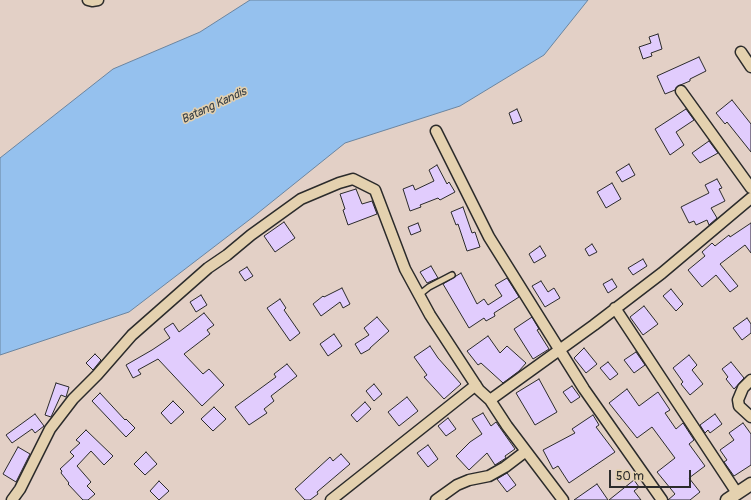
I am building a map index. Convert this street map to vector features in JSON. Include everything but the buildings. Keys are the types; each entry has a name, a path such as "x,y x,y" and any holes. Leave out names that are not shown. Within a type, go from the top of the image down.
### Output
{"street":[{"path":"88,0 98,0"},
{"path":"741,52 751,67"},
{"path":"681,91 751,188"},
{"path":"436,131 489,237 560,348 584,389 662,500"},
{"path":"12,500 20,489 50,429 73,399 97,375 132,335 208,268 301,199 339,183 353,179 375,190 405,269 430,315 476,385 490,400 563,500"},
{"path":"490,400 667,269 751,198"},
{"path":"615,308 732,497 751,484"},
{"path":"751,380 743,388 738,400 739,406 751,417"},
{"path":"331,500 476,385"},
{"path":"436,500 457,485 469,480 489,476 505,467 526,451"}],"lane":[{"path":"419,294 452,275"}],"water":[{"name":"Batang Kandis","path":"250,0 588,0 544,55 460,106 345,143 253,217 129,312 0,355 0,158 113,69 200,32"}]}
